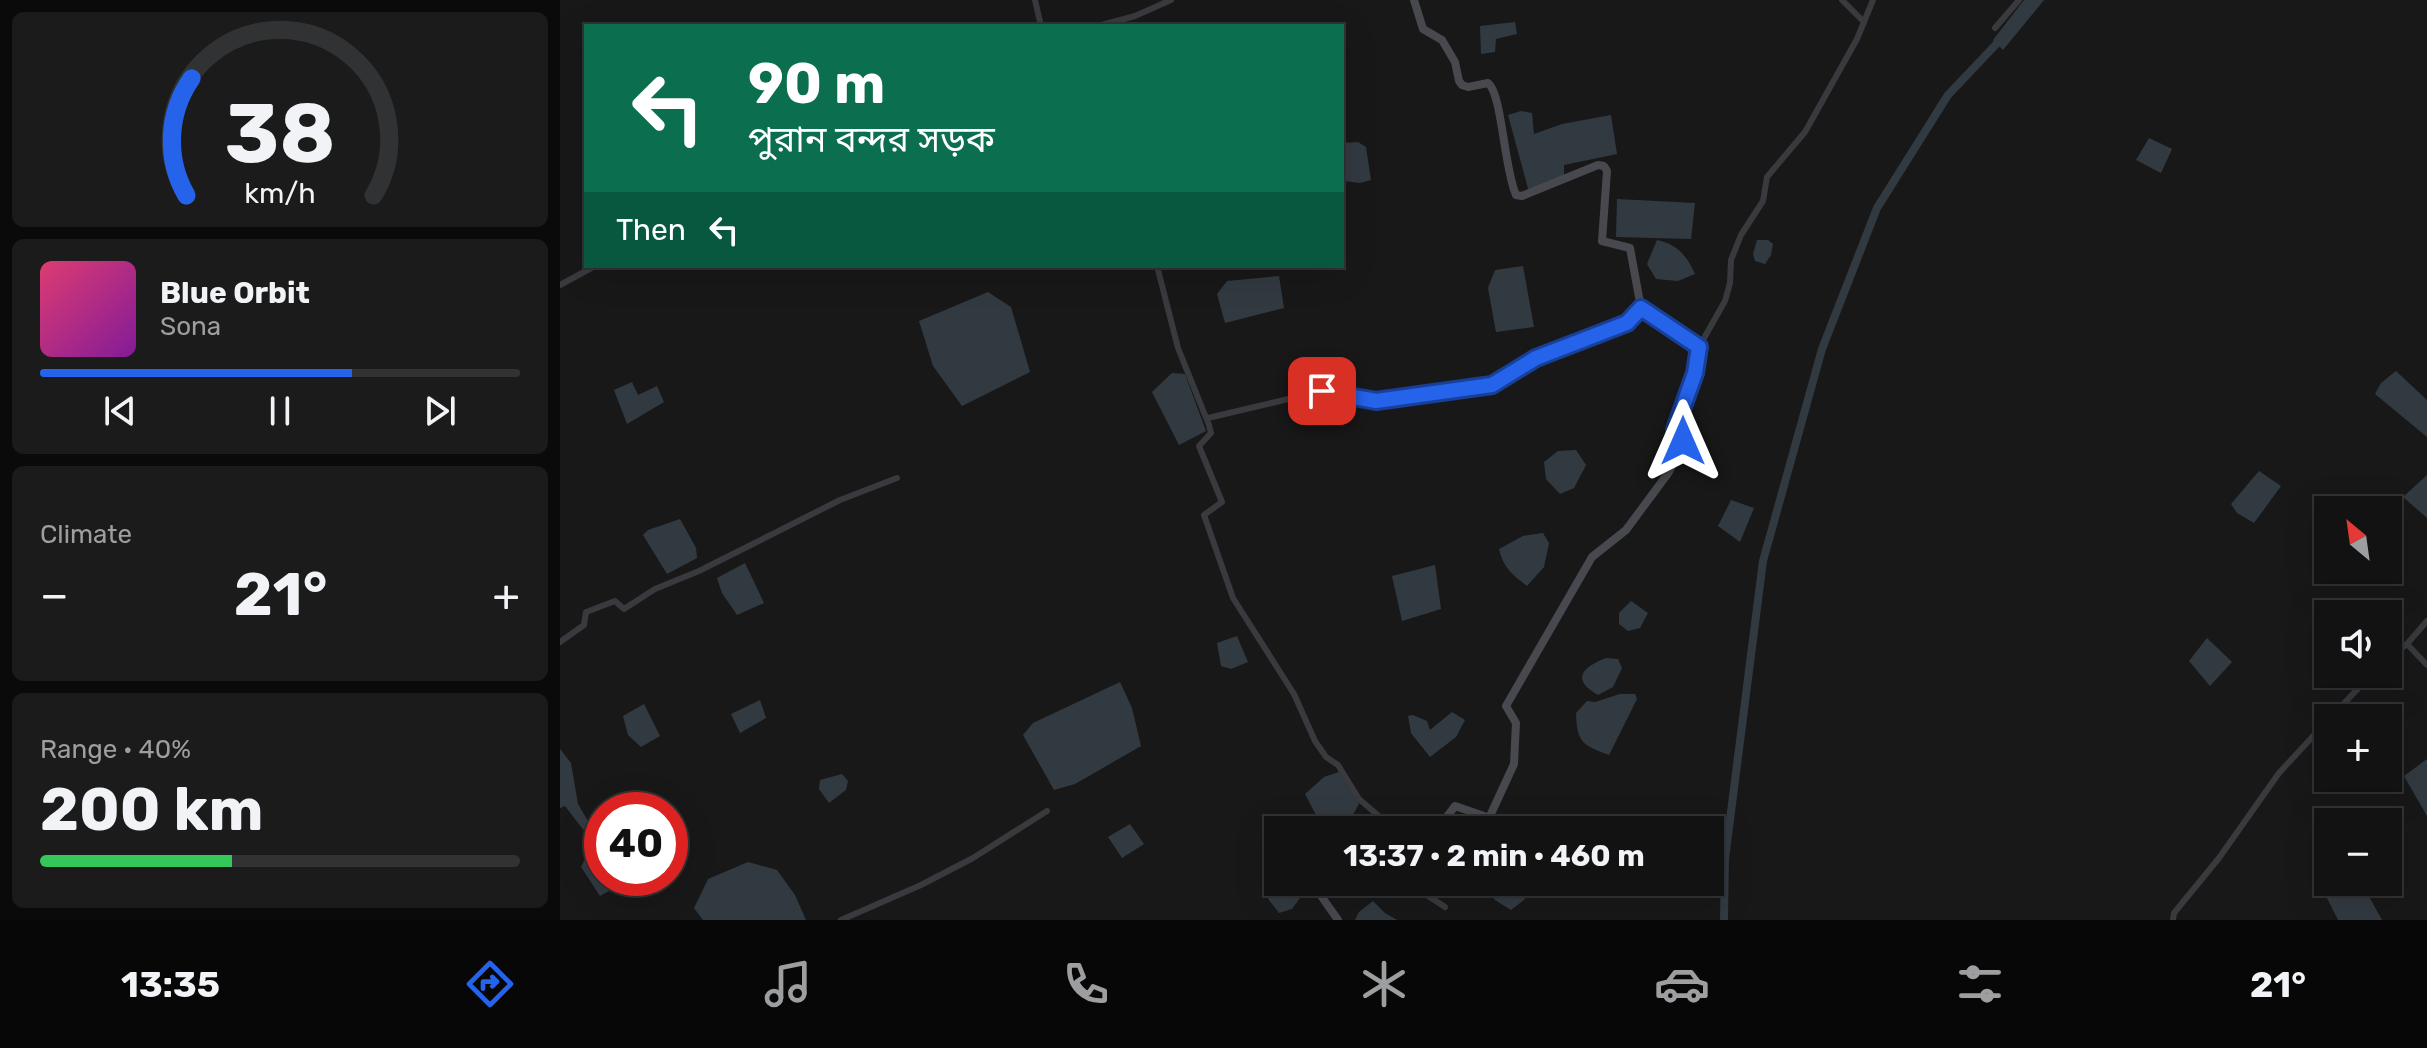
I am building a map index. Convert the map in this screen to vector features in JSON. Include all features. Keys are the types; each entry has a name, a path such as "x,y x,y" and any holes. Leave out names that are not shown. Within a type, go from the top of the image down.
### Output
{"street":[{"path":"1035,0 1041,24"},
{"path":"1105,24 1135,16 1171,0"},
{"path":"1414,0 1423,29 1442,40 1455,62 1462,85 1468,87 1488,83 1494,87 1499,104 1505,162 1516,195 1522,196 1598,165 1604,166 1607,171 1602,241 1630,248 1641,308 1699,347"},
{"path":"1842,0 1864,22"},
{"path":"1490,816 1514,764 1516,723 1506,706 1592,557 1626,530 1669,472 1684,443 1675,429 1695,373 1699,347 1725,301 1731,260 1741,235 1763,201 1767,177 1798,144 1873,0"},
{"path":"1995,28 2019,0"},
{"path":"560,285 591,268"},
{"path":"1158,268 1178,348 1208,418 1211,433 1199,446 1222,502 1204,515 1233,598 1294,694 1326,757 1338,765 1359,799 1379,816"},
{"path":"1208,418 1322,391 1376,401 1492,385 1536,358 1627,323 1641,308"},
{"path":"560,642 584,625 586,612 615,601 624,609 655,589 699,571 840,500 897,478"},
{"path":"2402,648 2427,621"},
{"path":"2407,644 2427,665"},
{"path":"2343,704 2359,688"},
{"path":"2173,920 2174,913 2219,858 2279,773 2314,735"},
{"path":"1448,816 1455,806 1484,816"},
{"path":"841,920 973,858 1047,811"},
{"path":"1321,896 1338,920"},
{"path":"1428,896 1445,907"}],"shaded area":[{"path":"2024,0 2044,0 2003,50 1993,40"},
{"path":"1515,22 1517,34 1496,39 1495,52 1481,54 1480,26"},
{"path":"1521,111 1532,113 1534,134 1562,124 1611,115 1617,154 1564,165 1564,176 1529,192 1508,115"},
{"path":"2149,138 2172,149 2161,173 2136,160"},
{"path":"1358,142 1366,147 1371,180 1360,183 1344,181 1344,143"},
{"path":"1617,199 1695,203 1691,239 1616,237"},
{"path":"1657,240 1670,244 1680,252 1695,274 1678,281 1656,279 1647,264"},
{"path":"1757,240 1768,240 1773,244 1765,264 1755,261 1753,254"},
{"path":"1523,266 1534,327 1496,332 1488,288 1495,270"},
{"path":"1279,276 1284,308 1225,323 1217,294 1227,281"},
{"path":"988,292 1011,307 1030,372 962,406 933,366 919,321"},
{"path":"2396,371 2427,400 2427,437 2375,394 2381,383"},
{"path":"1172,373 1185,374 1206,431 1179,445 1152,392"},
{"path":"632,382 638,395 657,386 664,402 627,424 614,390"},
{"path":"1576,450 1586,465 1574,488 1560,494 1546,479 1544,462 1558,451"},
{"path":"2259,471 2281,486 2254,523 2237,513 2231,504"},
{"path":"2427,475 2427,518 2403,497"},
{"path":"1731,500 1754,508 1740,542 1718,526"},
{"path":"680,519 696,548 697,558 667,574 643,535 648,530"},
{"path":"1543,533 1549,543 1544,567 1527,586 1509,570 1499,549 1523,536"},
{"path":"745,563 764,603 737,615 722,593 717,578"},
{"path":"1435,565 1441,609 1402,621 1392,576"},
{"path":"1631,601 1648,613 1640,628 1628,631 1619,624 1619,613"},
{"path":"1237,636 1248,662 1231,669 1221,666 1217,643"},
{"path":"2207,638 2232,662 2210,686 2189,661"},
{"path":"1606,658 1618,659 1622,668 1613,687 1598,695 1584,684 1583,674 1591,665"},
{"path":"1120,682 1132,708 1141,746 1075,784 1054,790 1023,735 1033,723"},
{"path":"1620,694 1635,694 1637,699 1609,755 1583,741 1576,713 1587,701 1595,702"},
{"path":"760,700 766,718 740,733 731,714"},
{"path":"644,704 660,736 641,747 628,735 623,716"},
{"path":"1452,712 1465,720 1456,737 1430,757 1411,733 1408,716 1427,721 1430,730"},
{"path":"560,749 571,763 578,804 584,814 584,831 565,806 560,808"},
{"path":"2427,759 2427,816 2404,776"},
{"path":"1339,772 1359,804 1352,816 1317,816 1305,794 1324,777"},
{"path":"842,774 848,781 846,790 829,803 819,789 820,780"},
{"path":"1130,824 1144,844 1122,858 1108,837"},
{"path":"748,862 777,870 795,895 806,920 703,920 694,908 708,879"},
{"path":"1267,896 1301,896 1292,909 1279,913"},
{"path":"1493,896 1526,896 1511,910"},
{"path":"2326,896 2369,896 2382,920 2338,920"},
{"path":"1373,901 1397,920 1355,920 1359,912"}],"waterway":[{"path":"1724,920 1725,859 1763,561 1822,349 1877,208 1948,95 2004,36"}],"route":[{"path":"1322,391 1376,401 1492,385 1536,358 1627,323 1641,308 1699,347 1695,373 1676,423 1677,435 1683,441"}]}
